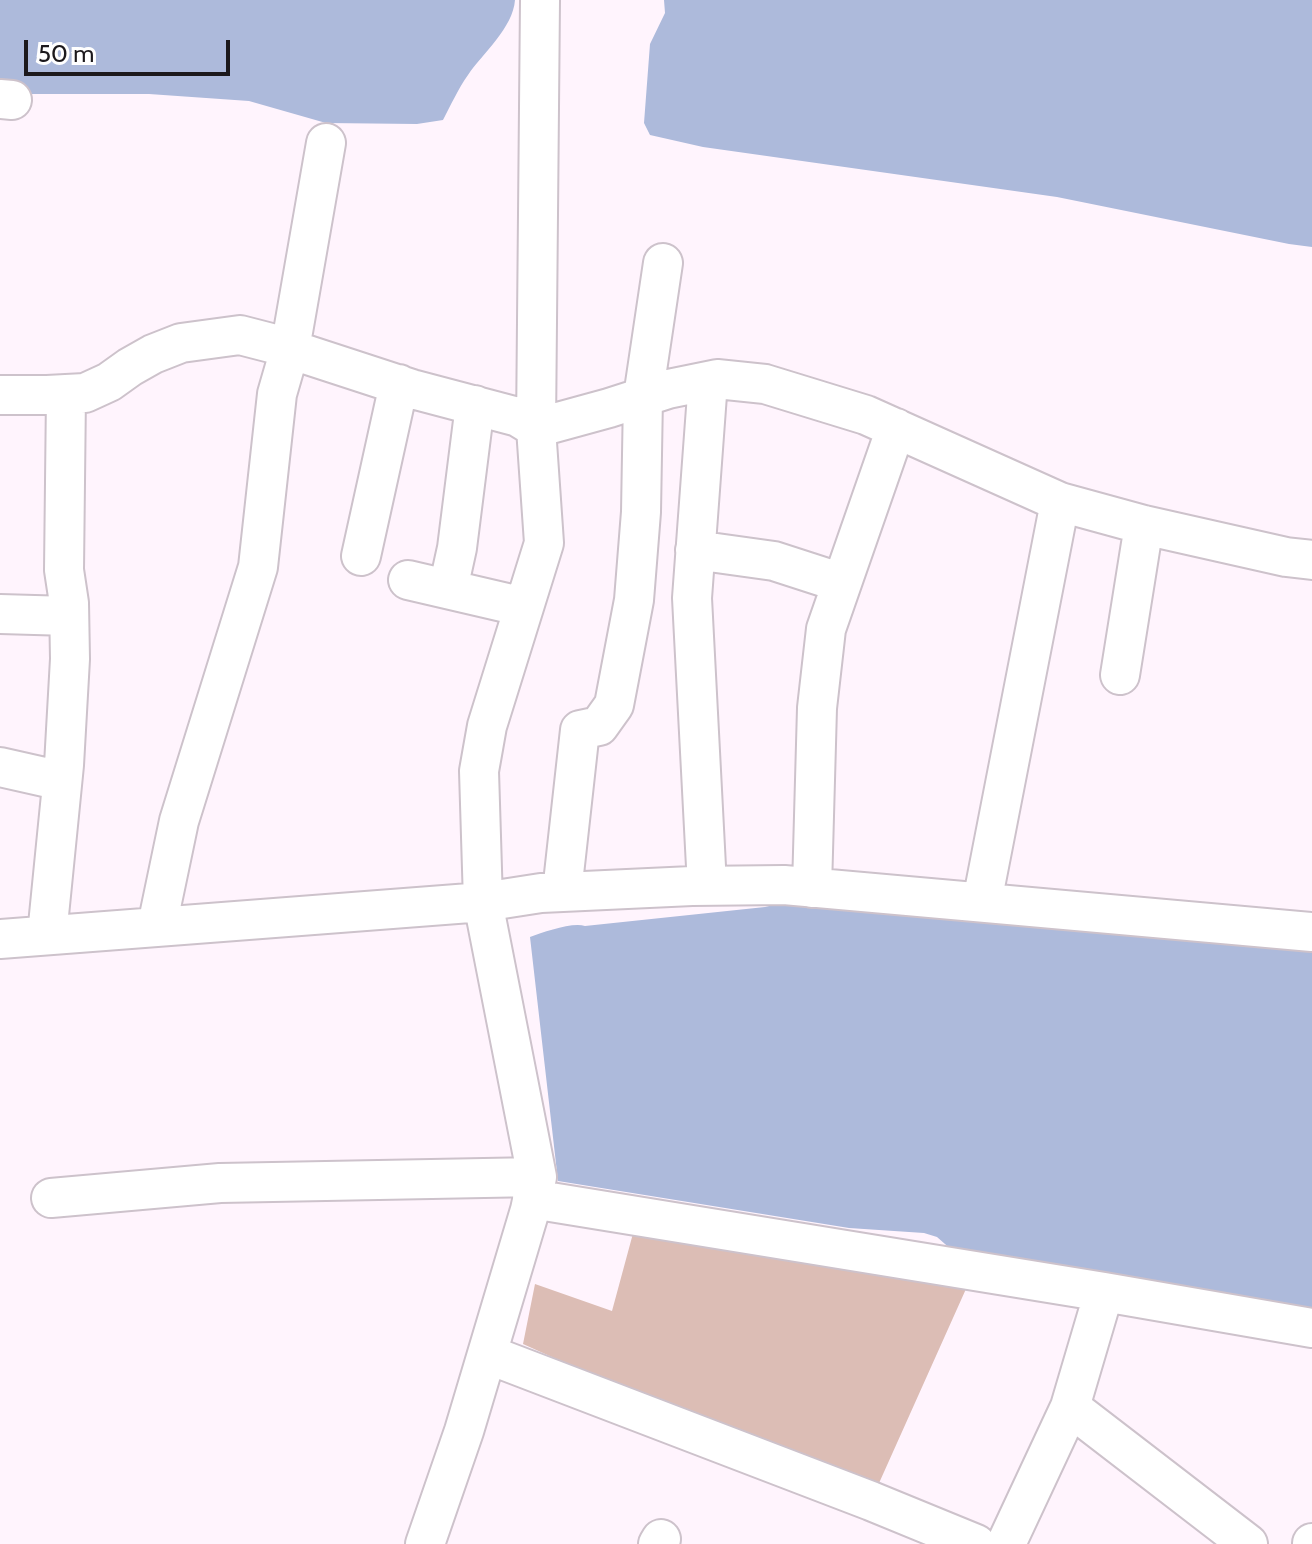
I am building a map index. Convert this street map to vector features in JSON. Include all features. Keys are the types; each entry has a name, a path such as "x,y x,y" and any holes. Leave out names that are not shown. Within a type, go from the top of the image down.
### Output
{"street":[{"path":"428,1542 464,1431 534,1188 483,902 479,771 487,726 544,543 536,428 540,0"},
{"path":"157,926 179,821 258,567 277,394 290,349 326,143"},
{"path":"562,892 580,730 599,726 614,705 634,600 641,512 643,397 663,263"},
{"path":"0,395 85,393 153,354 181,343 240,335 518,417 536,428 668,389 717,379 765,384 866,415 1060,502 1144,525 1312,560"},
{"path":"707,886 692,598 708,381"},
{"path":"361,556 399,384"},
{"path":"47,935 70,659 64,570 66,394"},
{"path":"448,589 457,548 475,405"},
{"path":"812,888 817,708 826,629 896,428"},
{"path":"982,902 1060,502"},
{"path":"1120,675 1144,525"},
{"path":"695,550 774,561 842,583"},
{"path":"408,580 524,607"},
{"path":"0,614 69,616"},
{"path":"0,767 62,781"},
{"path":"0,939 483,902 541,893 784,885 1312,932"},
{"path":"51,1198 220,1183 534,1188 1312,1328"},
{"path":"1006,1544 1070,1407 1104,1292"},
{"path":"487,1354 976,1544"},
{"path":"1070,1407 1248,1544"}],"shaded area":[{"path":"635,1226 970,1280 871,1501 523,1344 535,1284 612,1311"}],"water":[{"path":"0,0 515,0 503,30 464,80 443,120 417,124 326,123 249,101 149,94 23,94 0,91"},
{"path":"664,0 1312,0 1312,247 1057,197 703,147 650,135 644,123 650,44 665,13"},
{"path":"790,901 1312,946 1312,1316 953,1251 937,1237 924,1233 849,1228 558,1181 530,937 573,925 765,907"}]}
